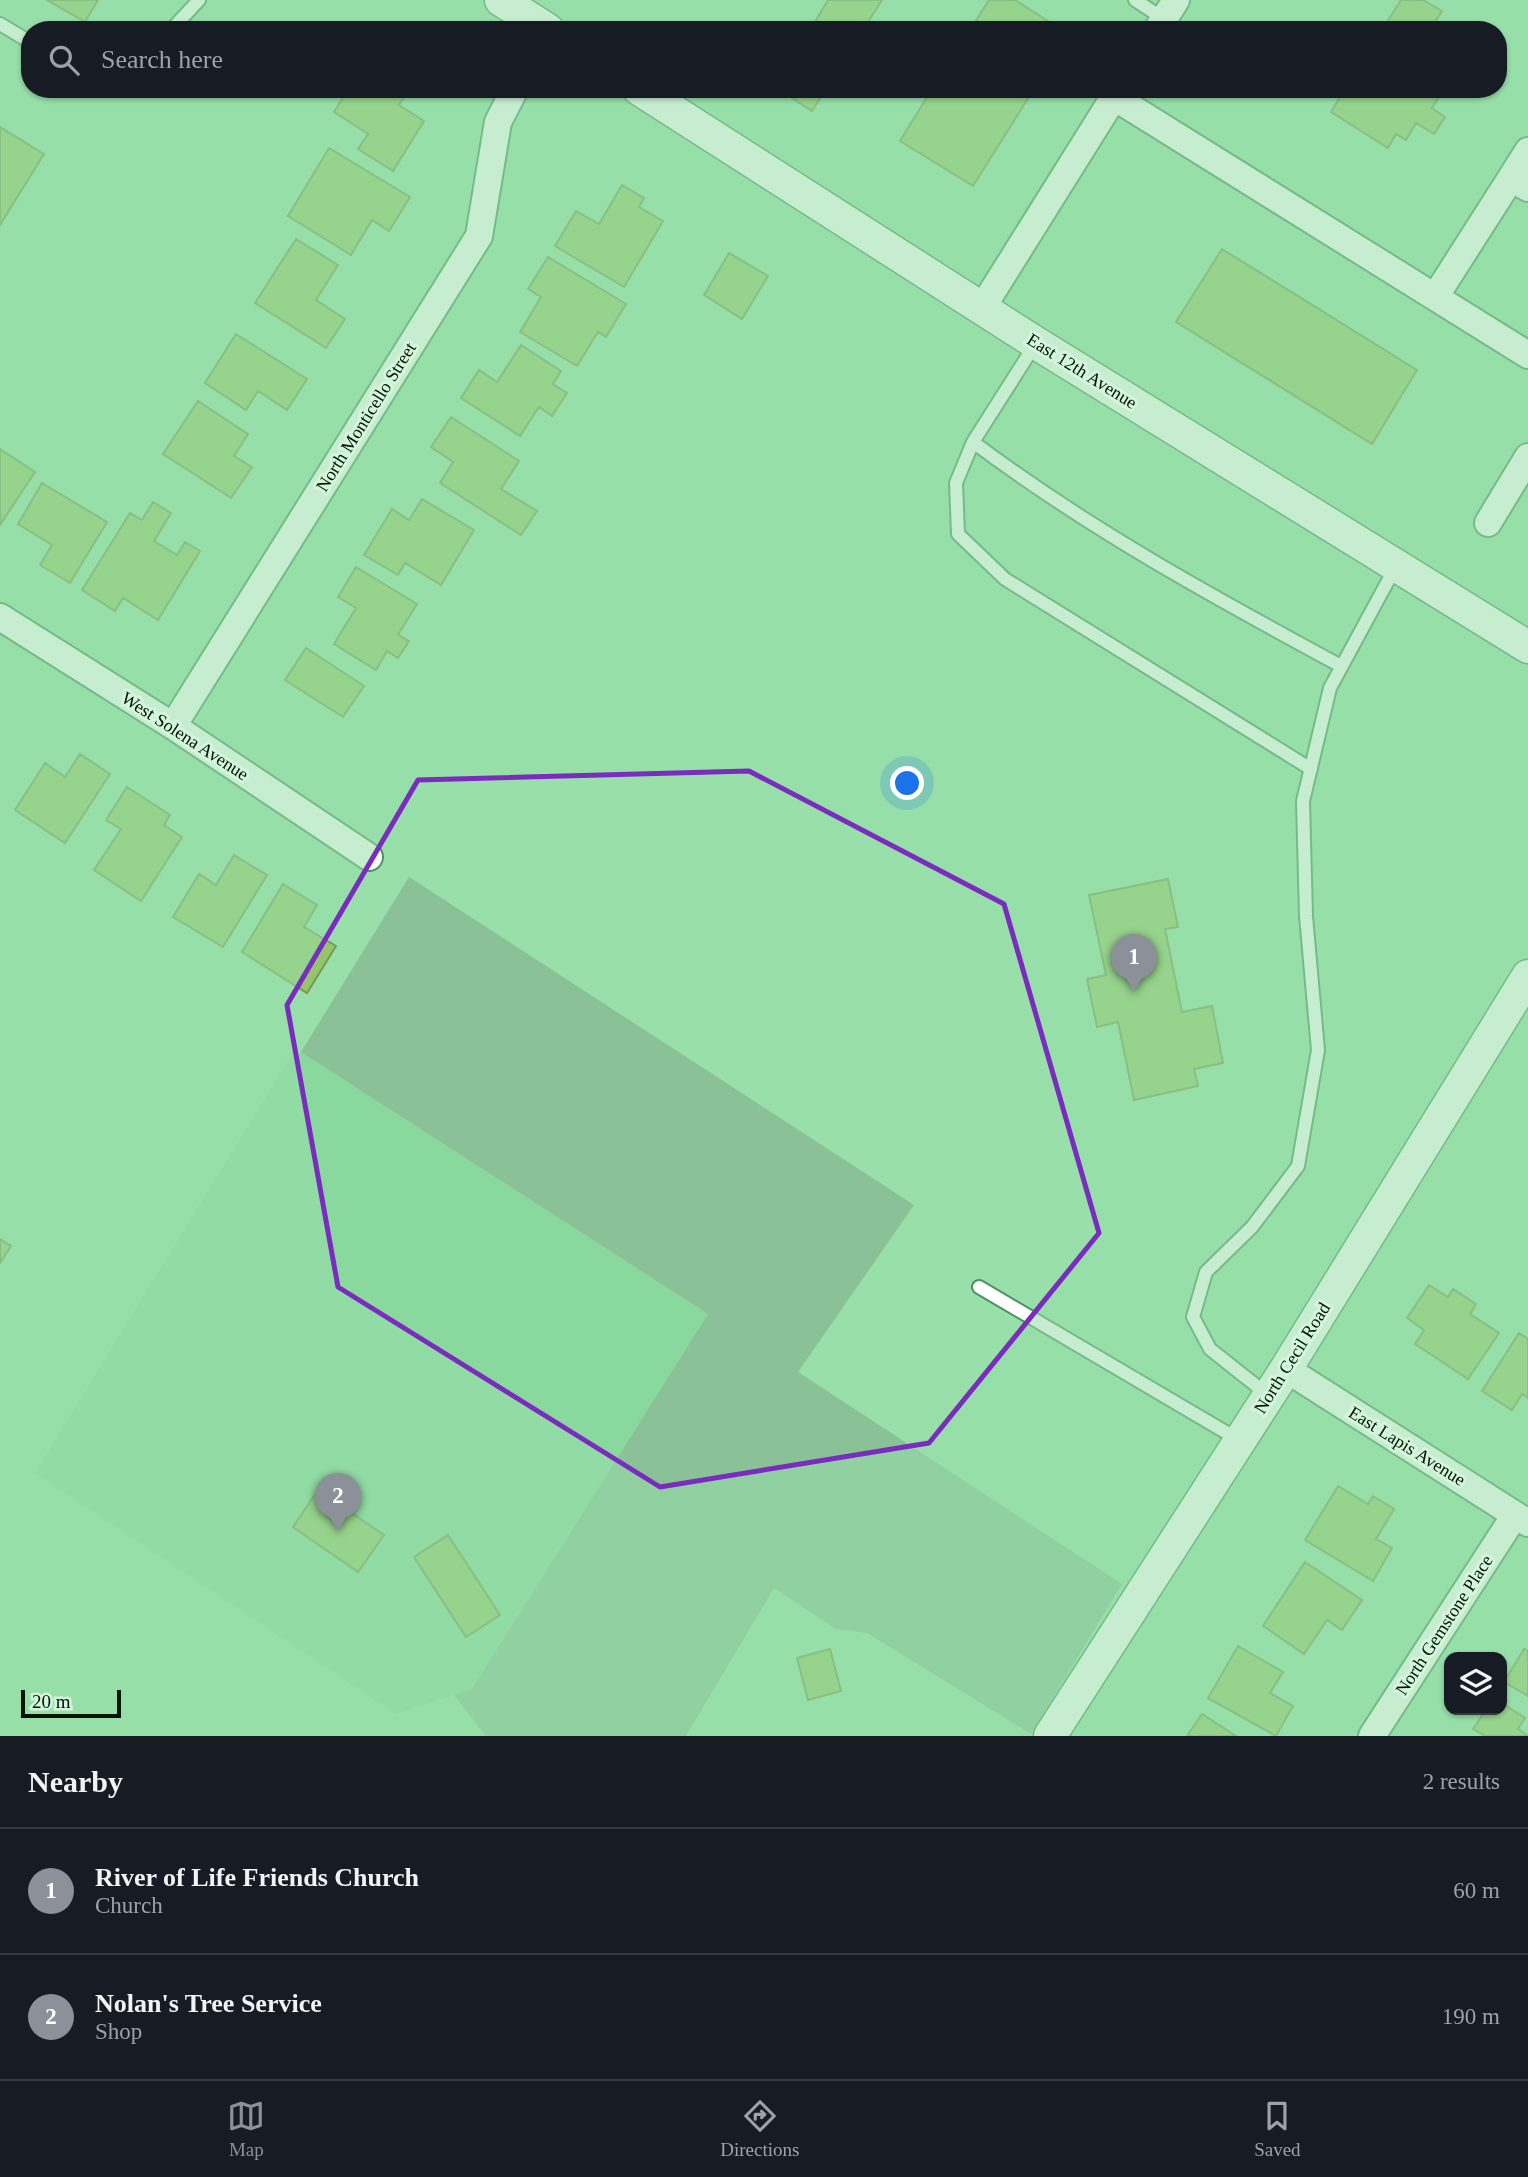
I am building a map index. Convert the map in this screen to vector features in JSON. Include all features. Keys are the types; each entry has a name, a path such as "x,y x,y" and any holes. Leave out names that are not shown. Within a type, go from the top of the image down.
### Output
{"street":[{"name":"North Monticello Street","path":"173,726 479,236 498,122 510,98"},
{"name":"East 12th Avenue","path":"653,98 1036,343 1528,648"},
{"path":"982,308 1114,98"},
{"path":"1125,98 1528,355"},
{"path":"1435,297 1519,183 1528,151"},
{"path":"1488,523 1528,457"},
{"name":"West Solena Avenue","path":"0,617 173,726 369,857"},
{"name":"North Cecil Road","path":"1050,1736 1286,1369 1528,976"},
{"name":"East Lapis Avenue","path":"1286,1369 1522,1519"},
{"name":"North Gemstone Place","path":"1372,1736 1522,1519"}],"lane":[{"path":"179,21 199,0"},
{"path":"1135,0 1166,16"},
{"path":"0,24 21,37"},
{"path":"1036,343 973,442 956,483 958,534 1005,579 1311,769"},
{"path":"973,442 1032,486 1202,592 1341,666"},
{"path":"1269,1396 1210,1349 1193,1317 1206,1272 1252,1227 1298,1166 1318,1050 1306,916 1303,801 1330,688 1397,565"},
{"path":"979,1287 1239,1441"}],"highlighted area":[{"path":"749,771 1004,904 1099,1233 929,1443 660,1487 338,1287 287,1005 418,780"}],"shaded area":[{"path":"409,877 914,1205 798,1372 1122,1584 1031,1734 867,1633 836,1629 774,1588 686,1736 486,1736 454,1695 472,1689 708,1314 301,1052"},
{"path":"301,1052 708,1314 472,1689 396,1714 35,1473 291,1056 297,1059"}],"building":[{"path":"47,0 98,0 83,21"},
{"path":"828,0 882,0 869,21 815,21"},
{"path":"989,0 1015,0 1048,21 976,21"},
{"path":"1401,0 1423,0 1442,11 1436,21 1388,21"},
{"path":"343,98 404,98 399,105 424,121 393,171 358,149 368,134 334,112"},
{"path":"792,98 820,98 812,111"},
{"path":"926,98 1028,98 973,186 900,141"},
{"path":"1340,98 1438,98 1432,108 1445,117 1434,134 1416,123 1406,140 1396,134 1388,148 1331,112"},
{"path":"0,127 44,154 0,225"},
{"path":"329,148 410,197 389,231 372,220 351,255 288,216"},
{"path":"622,185 644,198 639,207 663,221 624,287 555,246 576,211 599,224"},
{"path":"296,239 338,265 316,300 345,319 326,348 255,303"},
{"path":"1222,249 1417,370 1372,444 1176,322"},
{"path":"729,253 768,276 742,319 704,295"},
{"path":"548,257 626,304 606,337 598,332 577,366 520,332 541,297 528,289"},
{"path":"236,334 307,379 287,410 258,391 246,410 205,383"},
{"path":"521,345 561,371 553,384 567,393 552,416 539,407 520,436 461,398 479,370 497,382"},
{"path":"198,401 248,434 234,456 252,467 231,498 163,454"},
{"path":"451,417 519,461 501,489 537,511 521,535 440,483 453,462 431,447"},
{"path":"0,449 35,472 0,525"},
{"path":"42,483 107,522 70,583 40,565 52,545 18,524"},
{"path":"422,499 474,530 441,585 405,563 398,575 364,555 392,509 409,520"},
{"path":"153,502 171,513 154,541 177,555 185,542 200,551 158,620 123,598 115,611 82,590 130,513 142,520"},
{"path":"356,567 417,604 398,635 409,641 398,658 387,651 376,670 334,644 356,608 338,597"},
{"path":"306,648 364,686 343,717 285,680"},
{"path":"80,754 110,774 65,843 15,810 45,763 65,777"},
{"path":"127,787 170,815 164,825 182,837 141,901 94,870 121,829 106,820"},
{"path":"234,855 267,875 223,947 173,917 199,874 216,885"},
{"path":"1168,879 1178,927 1165,929 1182,1012 1212,1006 1223,1063 1194,1069 1198,1086 1134,1100 1118,1022 1097,1027 1087,979 1106,975 1089,895"},
{"path":"283,884 317,905 304,927 336,946 307,993 242,952"},
{"path":"0,1239 11,1246 0,1263"},
{"path":"1429,1285 1448,1297 1453,1289 1476,1304 1470,1314 1499,1333 1468,1379 1415,1344 1424,1330 1407,1318"},
{"path":"1519,1333 1528,1339 1528,1398 1522,1394 1512,1410 1482,1391"},
{"path":"1338,1486 1368,1504 1373,1496 1394,1509 1376,1539 1392,1548 1373,1581 1305,1540"},
{"path":"318,1490 384,1535 358,1572 293,1527"},
{"path":"448,1535 500,1615 466,1637 414,1557"},
{"path":"1305,1562 1362,1600 1342,1630 1327,1620 1304,1654 1263,1626"},
{"path":"1238,1646 1283,1672 1270,1693 1293,1706 1276,1736 1208,1698"},
{"path":"830,1649 841,1691 808,1700 797,1658"},
{"path":"1524,1649 1528,1651 1528,1696 1507,1684 1507,1677"},
{"path":"1507,1706 1525,1718 1518,1729 1528,1736 1485,1736 1473,1729 1483,1715 1507,1715"},
{"path":"1202,1714 1236,1736 1187,1736"}],"place":[{"name":"River of Life Friends Church","path":"1134,992"},
{"name":"Nolan's Tree Service","path":"338,1531"}]}
